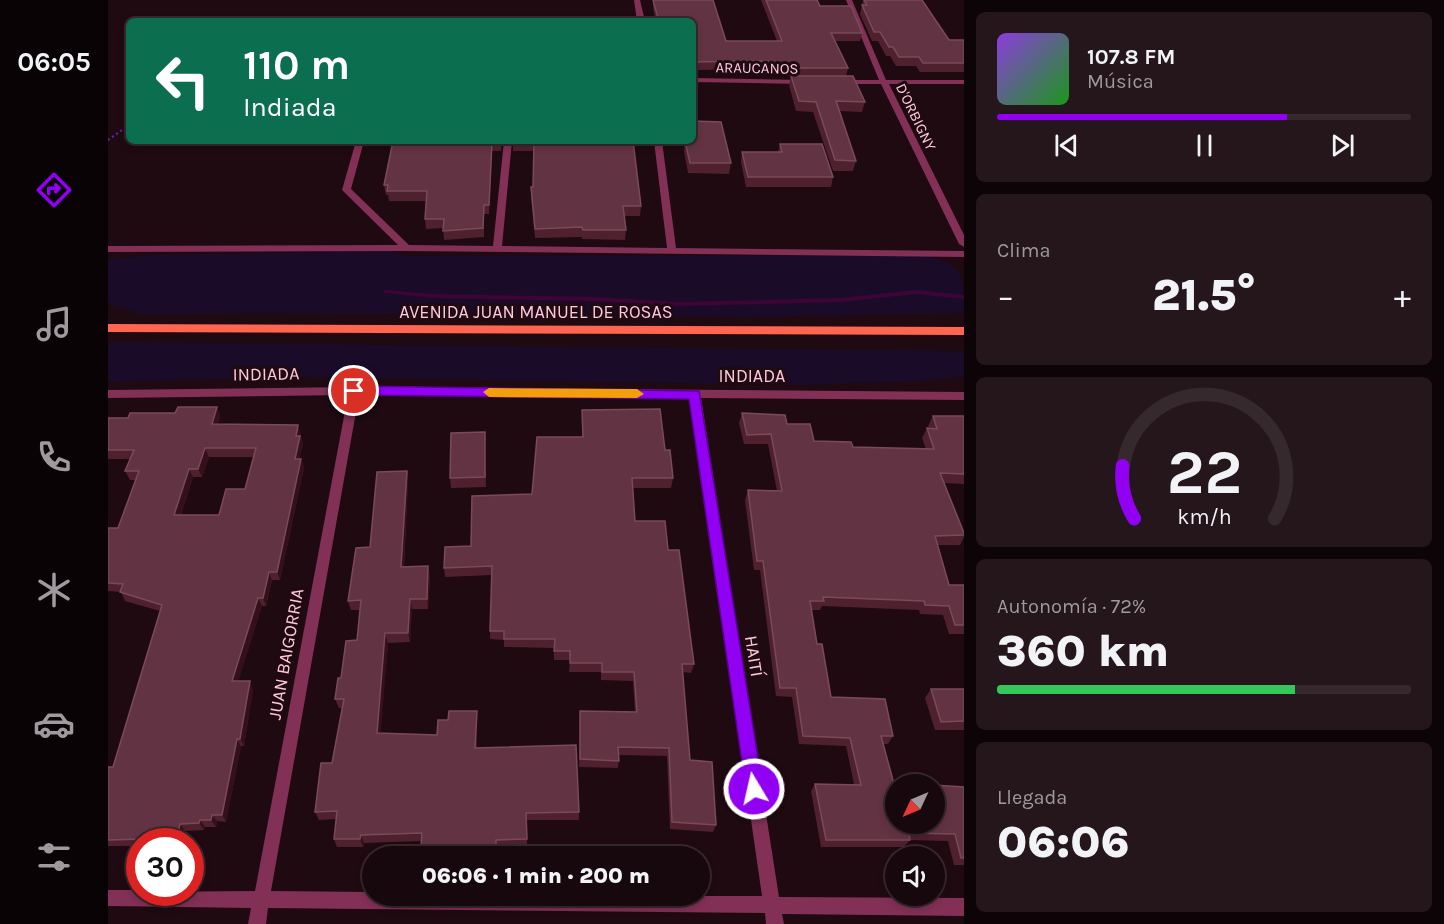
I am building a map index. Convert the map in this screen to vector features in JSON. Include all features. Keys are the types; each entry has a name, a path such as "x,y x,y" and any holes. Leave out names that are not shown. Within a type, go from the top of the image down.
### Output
{"main road":[{"name":"AVENIDA JUAN MANUEL DE ROSAS","path":"108,328 964,332"}],"street":[{"path":"637,0 640,18"},
{"name":"D'ORBIGNY","path":"849,0 884,82 964,244"},
{"name":"ARAUCANOS","path":"696,80 812,82"},
{"name":"ARAUCANOS","path":"824,82 964,82"},
{"path":"359,144 346,190 406,248"},
{"path":"497,249 508,144"},
{"path":"658,144 672,250"},
{"path":"108,249 406,248 964,254"},
{"name":"INDIADA","path":"108,394 354,391 964,396"},
{"name":"JUAN BAIGORRIA","path":"257,924 354,391"},
{"name":"HAITÍ","path":"695,394 775,924"},
{"path":"108,898 964,907"}],"path":[{"path":"108,140 126,127"}],"shaded area":[{"path":"392,251 408,256 928,256 949,264 960,275 964,313 746,317 258,313 144,315 108,303 108,259 154,255"},
{"path":"108,342 964,351 964,376 922,381 801,385 295,377 108,382"}],"building":[{"path":"653,0 713,0 726,41 782,41 766,0 817,0 820,6 851,6 862,33 831,33 848,68 788,68 787,64 761,61 696,62 696,18 658,18"},
{"path":"864,0 922,0 949,40 964,40 964,63 923,63 919,57 899,57 893,47 889,47 880,32 874,32 862,5 867,5"},
{"path":"791,76 853,76 865,102 836,101 856,161 835,160 816,102 799,101"},
{"path":"696,121 721,122 731,163 690,163 686,144 696,144"},
{"path":"392,144 492,144 489,205 484,205 483,228 443,231 444,219 425,219 427,191 387,191 388,185 384,185"},
{"path":"534,144 633,144 641,206 623,206 626,230 583,230 582,227 535,229 531,187 533,187"},
{"path":"780,144 822,144 833,177 748,177 742,152 782,152"},
{"path":"178,407 217,407 212,424 298,425 296,436 300,436 295,459 301,459 277,572 269,572 263,598 258,598 232,681 250,681 240,739 237,739 222,815 212,815 211,820 200,820 199,823 180,824 179,828 126,828 126,839 108,840 108,767 113,767 162,605 120,592 123,584 108,583 108,528 118,528 139,471 125,471 134,450 108,450 108,418 128,418 130,413 175,413","holes":["205,448 256,448 245,489 226,489 219,515 174,515 189,469 198,469"]},
{"path":"660,409 665,450 670,450 673,478 632,478 635,521 665,521 668,550 679,550 694,664 682,664 690,760 712,762 716,825 672,822 669,748 618,747 619,761 580,759 580,711 637,712 634,672 602,672 602,663 570,663 570,651 554,651 555,639 504,639 504,631 490,631 492,566 444,568 445,547 471,546 472,496 532,494 537,437 583,437 582,410"},
{"path":"742,413 785,415 787,424 810,424 814,441 851,442 853,447 934,449 927,428 937,429 933,416 964,416 964,474 940,473 964,535 935,536 949,585 964,585 964,625 955,625 949,606 925,605 924,601 823,597 824,601 810,601 817,644 822,644 831,697 885,699 893,736 881,736 891,774 885,774 885,834 909,834 910,840 826,840 815,784 861,785 850,738 803,736 796,688 780,688 763,561 757,561 748,490 782,491 771,434 747,435"},
{"path":"485,432 485,477 450,478 451,433"},
{"path":"407,471 401,567 428,566 427,599 410,599 408,633 385,633 377,733 437,735 438,720 448,720 449,711 477,711 475,748 576,745 579,812 526,813 527,839 496,840 496,846 421,846 422,833 361,835 360,839 334,839 337,811 315,812 321,763 332,763 344,699 335,699 338,678 341,678 346,641 357,640 361,600 348,601 356,548 370,547 377,472"},
{"path":"931,689 964,689 964,721 941,722"},
{"path":"945,786 964,787 964,858 961,858 955,834 945,834"}],"waterway":[{"path":"386,292 433,296 595,299 680,304 841,300 916,292 964,297"}],"slow traffic":[{"path":"489,392 637,394"}],"route":[{"path":"354,391 695,394 754,789"}]}
